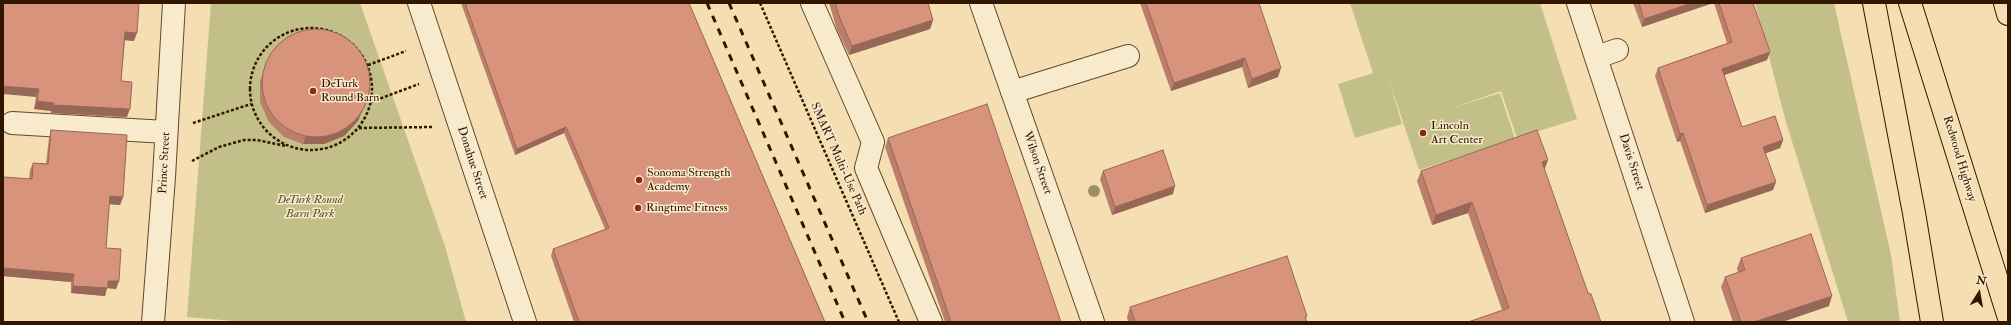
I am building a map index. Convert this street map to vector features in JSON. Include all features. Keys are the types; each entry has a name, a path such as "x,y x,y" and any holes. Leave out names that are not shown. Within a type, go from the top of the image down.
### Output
{"highway":[{"path":"1874,3 1912,205 1932,322"},
{"name":"Redwood Highway","path":"1910,3 2008,315"},
{"path":"2005,3 2008,14"}],"street":[{"name":"Prince Street","path":"153,322 164,177 174,3"},
{"name":"Donahue Street","path":"419,3 525,322"},
{"path":"812,3 872,142 866,168 931,322"},
{"name":"Wilson Street","path":"982,3 1093,322"},
{"name":"Davis Street","path":"1578,3 1683,322"},
{"path":"1597,57 1617,50"},
{"path":"1012,92 1128,56"},
{"path":"12,123 166,132"}],"path":[{"name":"SMART Multi-Use Path","path":"760,3 899,322"},
{"path":"164,177 198,158 231,143 257,140 308,150 327,148 345,141 359,128 368,111 373,93 371,74 363,56 350,42 334,32 315,28 296,30 278,37 264,50 254,66 250,85 251,104 260,122 272,136 289,146"},
{"path":"368,66 431,42"},
{"path":"371,102 443,75"},
{"path":"166,132 251,104"},
{"path":"359,128 460,126"}],"green space":[{"name":"DeTurk Round Barn Park","path":"211,3 360,3 445,246 466,322 245,322 187,317"},
{"path":"1350,3 1540,3 1577,119 1517,138 1501,91 1449,109 1500,93 1515,139 1419,170 1389,80 1402,124 1355,138 1338,84 1373,73"},
{"path":"1755,3 1834,3 1891,255 1900,322 1848,322 1786,122"}],"building":[{"path":"3,3 139,3 137,33 125,32 121,81 132,82 130,109 53,105 54,103 37,101 39,89 3,86"},
{"path":"465,3 689,3 825,322 579,322 553,249 609,228 566,127 517,149"},
{"path":"835,3 928,3 933,20 852,46"},
{"path":"1146,3 1259,3 1281,68 1252,79 1245,58 1174,83"},
{"path":"1639,3 1692,3 1644,19"},
{"path":"1719,3 1753,3 1770,52 1722,69 1742,127 1775,116 1783,140 1763,147 1776,182 1707,205 1683,133 1680,134 1658,68 1732,42"},
{"name":"DeTurk Round Barn","path":"316,29 346,38 354,45 361,53 370,83 361,113 354,121 346,128 316,137 286,128 278,121 271,113 262,83 271,53 278,45 286,38"},
{"path":"987,104 1061,322 951,322 888,138"},
{"path":"51,130 127,135 123,197 110,196 106,248 121,249 119,281 108,281 108,288 73,286 74,274 3,268 3,177 32,179 33,163 48,164"},
{"path":"1537,130 1548,160 1542,162 1588,293 1591,294 1601,322 1468,322 1509,308 1472,202 1436,215 1421,171"},
{"path":"1163,150 1175,186 1115,207 1103,171"},
{"path":"1811,234 1832,296 1754,322 1741,322 1725,277 1745,270 1741,258"},
{"path":"1287,256 1307,316 1305,317 1307,322 1135,322 1130,307"}],"railway":[{"path":"707,3 845,322"},
{"path":"729,3 868,322"}],"place":[{"name":"DeTurk Round Barn","path":"313,91"},
{"name":"Lincoln Art Center","path":"1423,133"},
{"name":"Sonoma Strength Academy","path":"639,180"},
{"name":"Ringtime Fitness","path":"638,208"}]}
